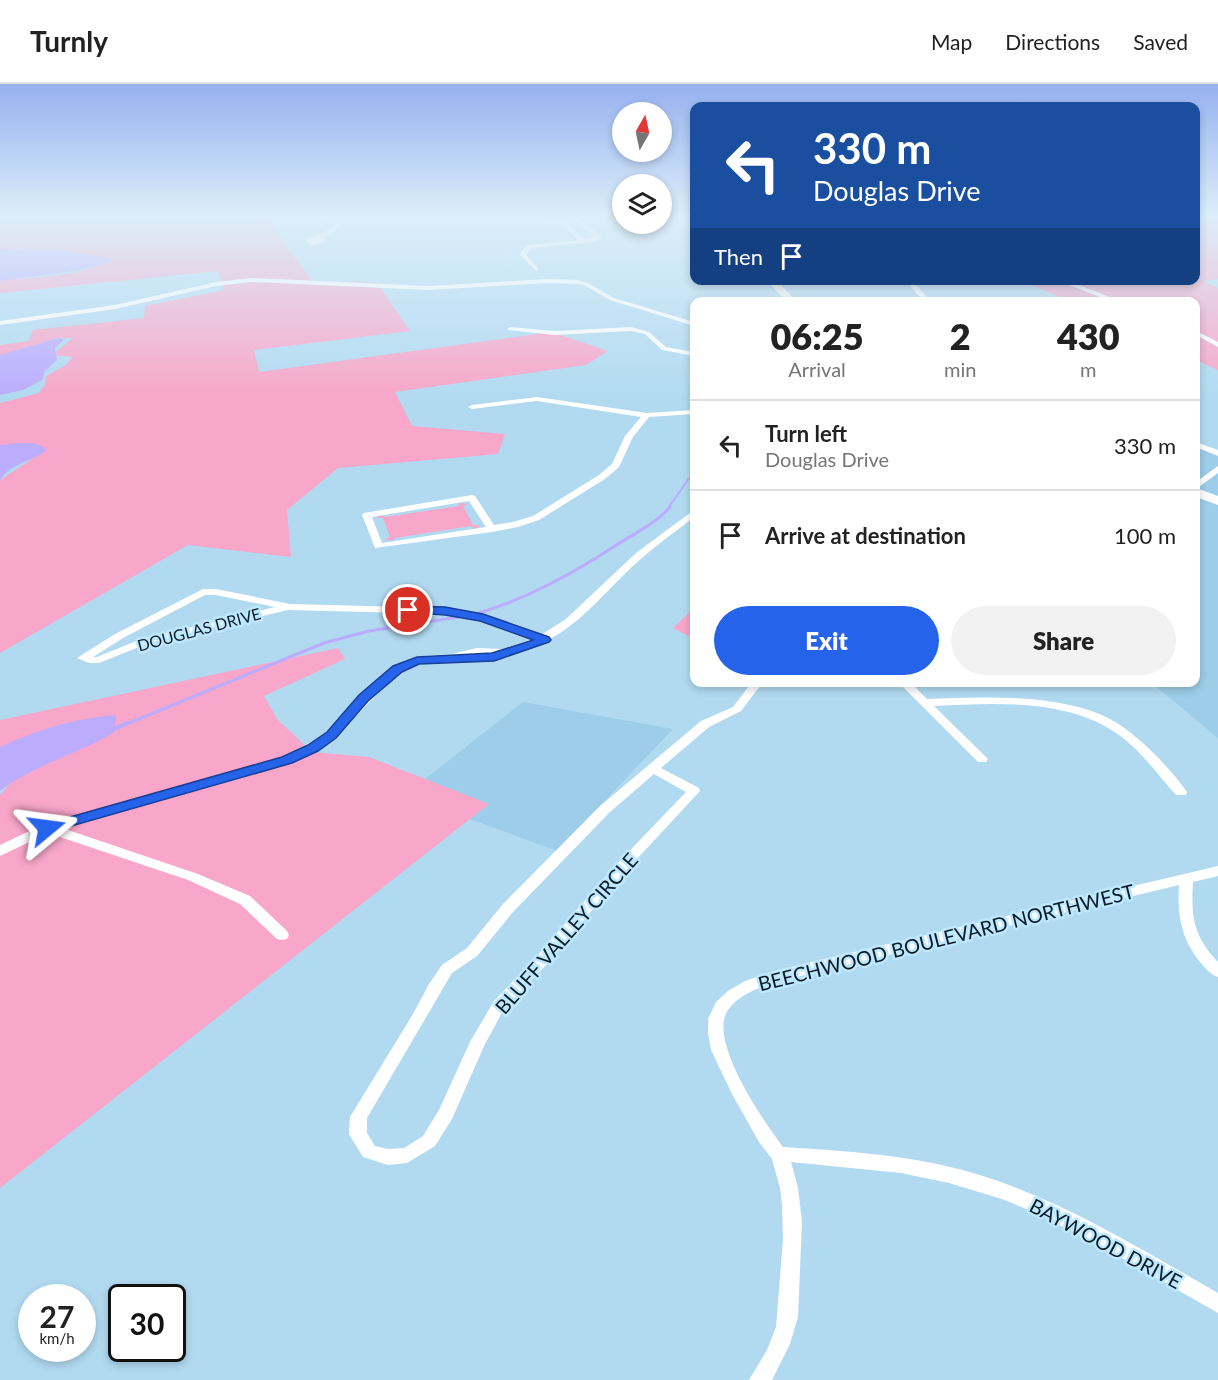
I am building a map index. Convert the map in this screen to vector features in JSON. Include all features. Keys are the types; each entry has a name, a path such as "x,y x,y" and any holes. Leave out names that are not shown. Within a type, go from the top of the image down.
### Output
{"main road":[{"path":"762,285 775,297"},
{"path":"775,285 789,297"},
{"path":"1200,494 1218,501"},
{"path":"1200,503 1218,510"}],"street":[{"path":"0,323 115,307 227,282 261,280 428,288 547,281 577,282 586,284 612,299 690,323"},
{"path":"913,285 923,297"},
{"path":"1068,285 1100,294"},
{"path":"1074,285 1108,297"},
{"path":"510,329 555,333 631,329 646,333 664,349 690,353"},
{"path":"1200,335 1218,345"},
{"path":"472,407 537,399 648,415 690,412"},
{"path":"492,529 472,498 367,515 378,546 492,529 536,518 602,477 616,465 623,446 648,415"},
{"path":"1200,446 1218,453"},
{"path":"1200,483 1218,469"},
{"path":"0,851 47,828 287,760 313,748 332,735 364,698 398,669 417,661 453,657 494,657 503,652 545,640 582,614 623,570 690,516"},
{"name":"DOUGLAS DRIVE","path":"290,607 256,613 145,641 99,660 83,658 118,636 203,592 216,592 290,607 445,611 483,618 545,640"},
{"name":"BLUFF VALLEY CIRCLE","path":"652,768 694,791 619,870 541,961 499,1005 478,1042 446,1114 429,1141 407,1155 388,1157 369,1152 358,1134 359,1117 419,1018 434,987 447,969 472,952 508,908 605,809 652,768 705,724 736,709 754,687"},
{"path":"908,687 982,759"},
{"path":"924,703 1023,702 1050,705 1106,720 1135,743 1181,792"},
{"path":"47,828 193,878 245,900 282,935"},
{"name":"BEECHWOOD BOULEVARD NORTHWEST","path":"759,1380 764,1375 786,1331 794,1233 791,1196 778,1154 766,1138 727,1070 717,1045 714,1028 717,1014 735,992 774,976 1218,871"},
{"path":"1186,880 1184,915 1189,933 1218,971"},
{"name":"BAYWOOD DRIVE","path":"778,1154 872,1162 973,1181 1063,1216 1218,1304"}],"shaded area":[{"path":"0,276 33,276 0,281"},
{"path":"164,276 0,293 0,280 41,277"},
{"path":"220,276 309,276 312,281 377,283 410,331 254,350 259,372 552,332 608,351 586,365 395,392 412,426 505,434 498,454 338,468 287,510 291,557 188,545 0,653 0,480 47,449 29,447 0,449 0,403 39,393 45,384 46,376 66,365 73,357 52,355 73,338 56,338 0,357 0,345 29,341 33,330 144,318 145,306 224,290"},
{"path":"1200,276 1218,276 1218,279 1203,281 1218,288 1218,370 1200,362 1200,297 1060,297 1032,285 1200,285"},
{"path":"58,338 65,339 55,348 57,360 45,371 42,380 23,390 0,395 0,355"},
{"path":"37,444 47,450 7,471 0,482 0,445"},
{"path":"1200,449 1218,455 1218,738 1157,687 1200,687"},
{"path":"459,503 469,504 463,506 473,525 480,525 475,529 471,526 395,538 392,541 385,539 390,537 383,518 376,518 381,515 385,517 459,506"},
{"path":"690,612 690,637 673,628"},
{"path":"338,648 345,659 264,696 278,720 312,752 369,757 489,804 0,1188 0,795 18,775 0,775 0,720"},
{"path":"523,702 673,729 557,851 470,819 489,804 425,779"},
{"path":"116,715 114,732 27,774 0,791 0,747 56,726"}],"waterway":[{"path":"668,508 690,477"},
{"path":"472,615 511,602 567,575 647,526 670,507"},
{"path":"124,725 324,643 369,631 465,616"},
{"path":"114,729 128,723"}],"route":[{"path":"47,828 287,760 313,748 332,735 364,698 398,669 417,661 453,657 465,659 494,657 503,652 545,640 483,618 445,611 408,610"}]}
